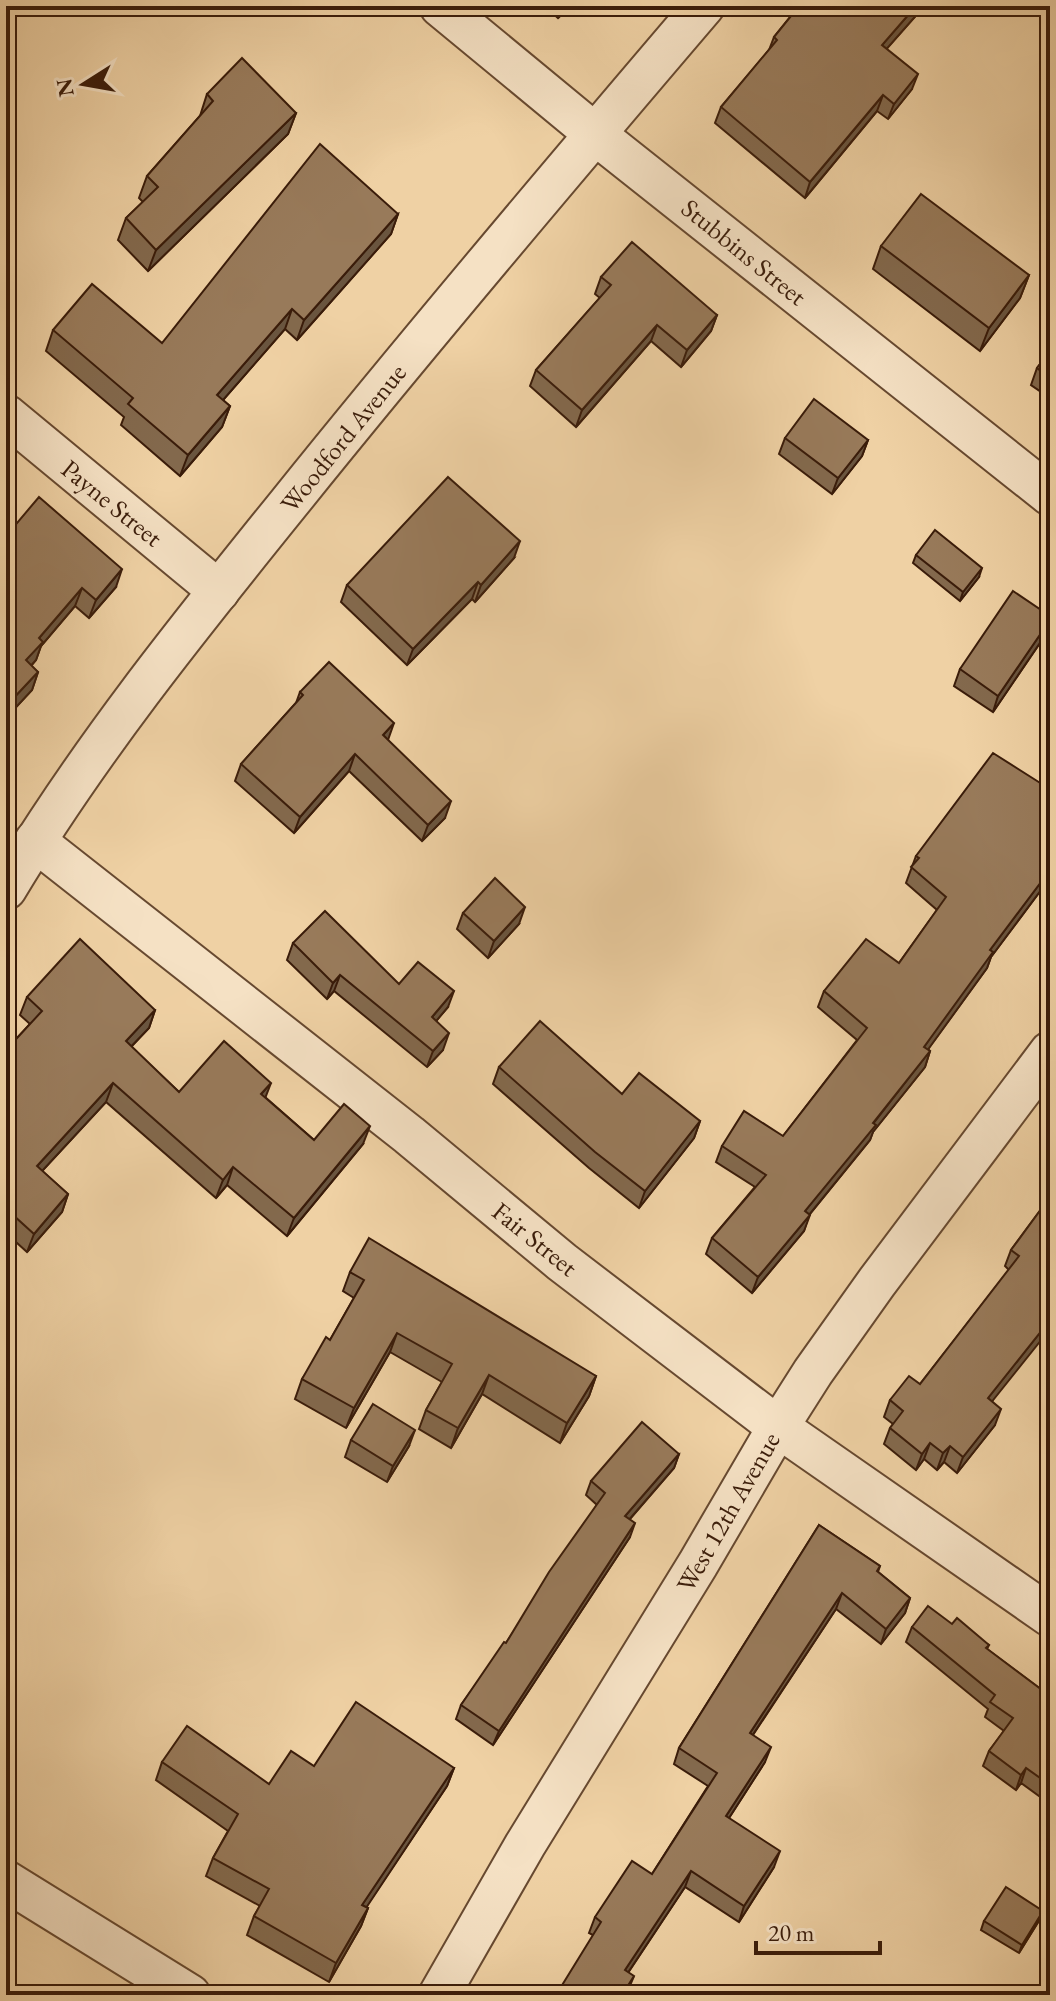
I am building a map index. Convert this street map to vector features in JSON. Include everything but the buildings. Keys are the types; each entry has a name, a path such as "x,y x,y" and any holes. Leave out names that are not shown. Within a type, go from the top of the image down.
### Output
{"street":[{"name":"Stubbins Street","path":"440,6 595,134 1050,495"},
{"name":"Woodford Avenue","path":"6,889 96,750 219,591 353,424 704,6"},
{"name":"Payne Street","path":"6,415 219,591"},
{"name":"Fair Street","path":"35,841 409,1135 562,1262 778,1427 1050,1616"},
{"name":"West 12th Avenue","path":"439,1995 525,1845 698,1564 778,1427 842,1330 1050,1052"},
{"path":"6,1881 190,1995"}]}
